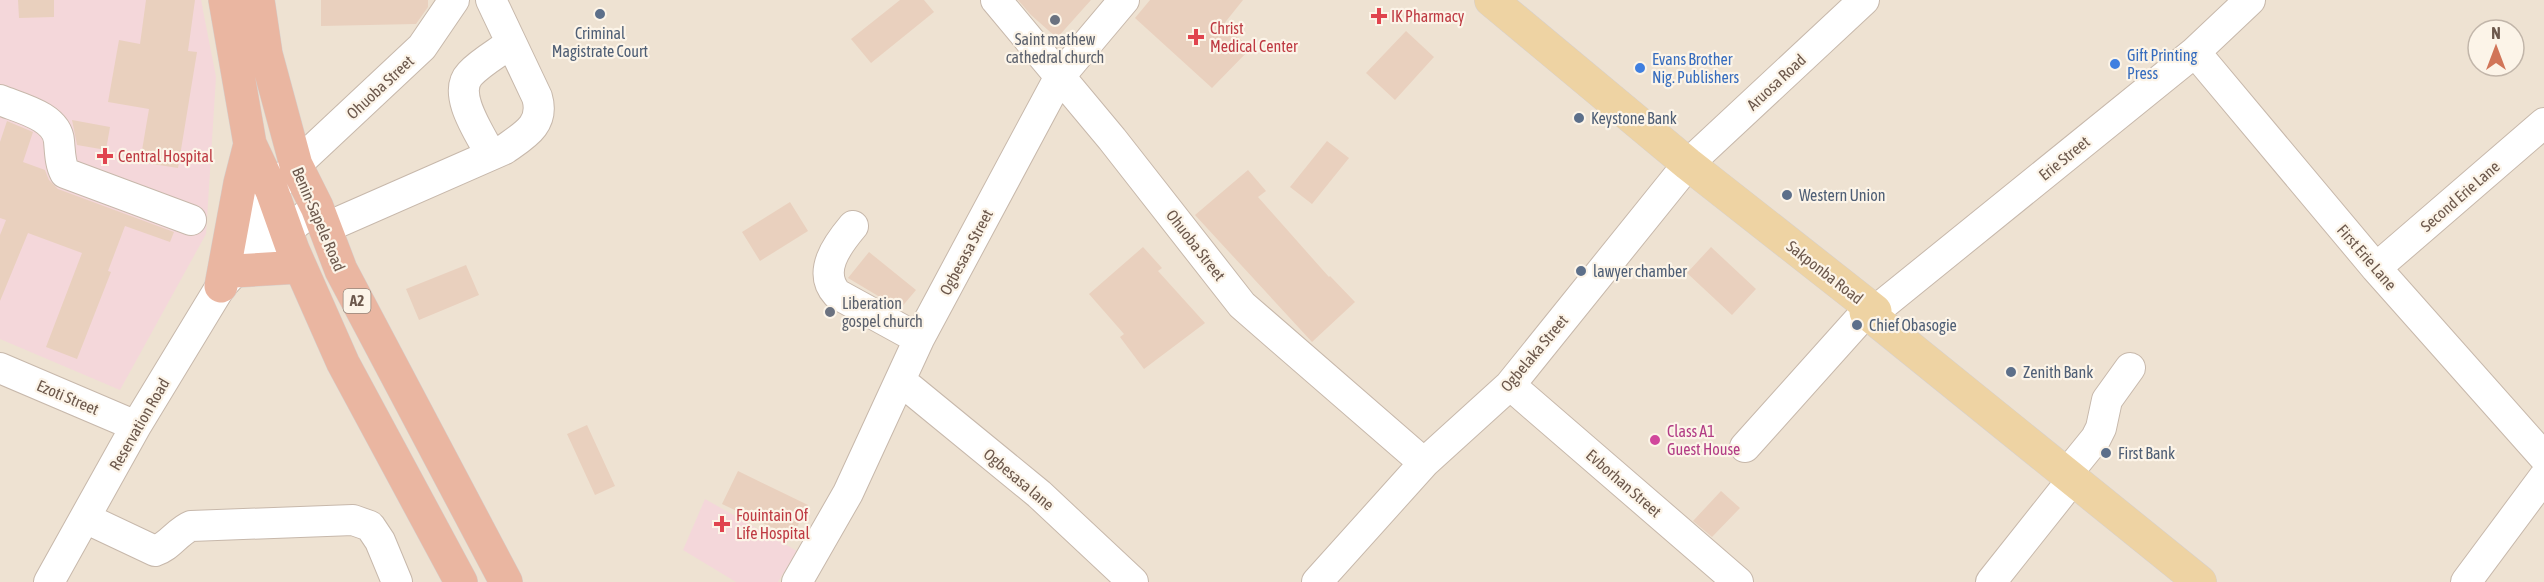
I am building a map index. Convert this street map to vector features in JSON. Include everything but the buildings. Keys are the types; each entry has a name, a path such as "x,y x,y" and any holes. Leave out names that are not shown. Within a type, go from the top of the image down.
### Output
{"highway":[{"name":"Benin-Sapele Road","path":"225,0 250,144 272,191 300,267 343,363 461,582"},
{"name":"Benin-Sapele Road","path":"258,0 266,54 296,165 321,217 341,270 506,582"},
{"path":"250,144 240,183 228,279 300,267"}],"main road":[{"name":"Sakponba Road","path":"1491,0 1688,165 1870,311 2069,478 2200,582"}],"street":[{"name":"Ohuoba Street","path":"296,165 422,47 454,0"},
{"path":"491,0 511,43 470,74 463,89 468,110 491,154"},
{"name":"Ohuoba Street","path":"996,0 1060,76 1242,305 1424,463"},
{"name":"Ogbesasa Street","path":"797,582 848,492 919,339 1060,76 1124,0"},
{"name":"Aruosa Road","path":"1688,165 1864,0"},
{"name":"Erie Street","path":"1745,447 1870,311 2195,52 2250,0"},
{"name":"Reservation Road","path":"228,279 287,230 505,149 531,131 540,114 537,97 511,43"},
{"name":"First Erie Lane","path":"2195,52 2376,268 2544,458"},
{"path":"0,100 55,126 59,135 62,167 65,173 191,220"},
{"name":"Second Erie Lane","path":"2376,268 2544,123"},
{"name":"Reservation Road","path":"49,582 136,426 228,279 272,191 296,165"},
{"name":"Ogbelaka Street","path":"1317,582 1424,463 1510,385 1688,165"},
{"path":"853,226 837,247 828,265 830,286 837,294 919,339"},
{"name":"Ezoti Street","path":"0,368 136,426"},
{"path":"1991,582 2096,438 2107,400 2130,368"},
{"name":"Ogbesasa lane","path":"901,381 1039,495 1133,582"},
{"name":"Evborhan Street","path":"1510,385 1721,577"},
{"path":"2466,582 2544,477"},
{"path":"85,518 155,551 161,550 185,528 191,526 353,520 370,526 380,541 397,582"}],"shaded area":[{"path":"0,0 2544,0 2544,582 0,582"},
{"name":"Central Hospital","path":"0,0 201,0 216,77 206,234 120,390 0,339"},
{"name":"Fouintain Of Life Hospital","path":"705,499 797,551 778,582 736,582 683,550"}],"place":[{"name":"Criminal Magistrate Court","path":"600,14"},
{"name":"IK Pharmacy","path":"1379,16"},
{"name":"Saint mathew cathedral church","path":"1055,20"},
{"name":"Christ Medical Center","path":"1196,37"},
{"name":"Gift Printing Press","path":"2115,64"},
{"name":"Evans Brother Nig. Publishers","path":"1640,68"},
{"name":"Keystone Bank","path":"1579,118"},
{"name":"Central Hospital","path":"105,156"},
{"name":"Western Union","path":"1787,195"},
{"name":"lawyer chamber","path":"1581,271"},
{"name":"Liberation gospel church","path":"830,312"},
{"name":"Chief Obasogie","path":"1857,325"},
{"name":"Zenith Bank","path":"2011,372"},
{"name":"Class A1 Guest House","path":"1655,440"},
{"name":"First Bank","path":"2106,453"},
{"name":"Fouintain Of Life Hospital","path":"722,524"}]}
